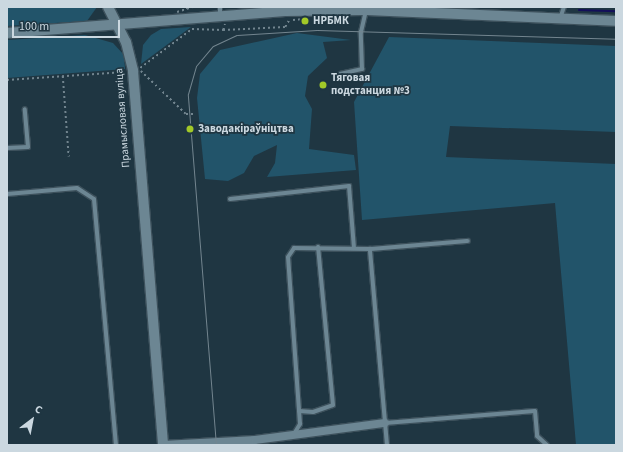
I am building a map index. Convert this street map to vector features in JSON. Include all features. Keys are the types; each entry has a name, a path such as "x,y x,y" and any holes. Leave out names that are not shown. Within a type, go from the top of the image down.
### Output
{"main road":[{"name":"Прамысловая вуліца","path":"108,7 118,25 136,70 163,445"},
{"path":"7,34 118,25 220,11 366,10 616,21"}],"street":[{"path":"163,445 255,442 294,435 385,423"}],"lane":[{"path":"560,19 564,7"},
{"path":"340,74 362,69 361,32 366,10"},
{"path":"7,148 28,147 24,108"},
{"path":"230,199 349,186 354,248"},
{"path":"7,194 77,188 94,199 116,445"},
{"path":"294,435 300,424 288,257 294,248 318,247 370,249 468,241"},
{"path":"299,411 313,412 333,405 318,247"},
{"path":"370,249 387,445"},
{"path":"385,423 535,411 538,436 547,445"}],"path":[{"path":"177,9 192,7"},
{"path":"220,11 224,30"},
{"path":"7,80 136,70 192,29 224,30 285,27 289,20 305,21"},
{"path":"136,70 186,114 196,114"},
{"path":"63,76 70,157"}],"shaded area":[{"path":"7,7 97,7 87,21 7,26"},
{"path":"191,27 141,64 143,45 151,35 161,29"},
{"path":"297,33 351,40 323,42 327,58 308,76 305,96 312,109 309,149 354,155 356,170 267,177 275,163 277,145 254,156 244,173 228,181 205,179 197,98 200,74 220,50"},
{"path":"85,35 113,43 124,55 125,69 7,78 7,40"},
{"path":"389,37 616,46 616,132 450,126 446,157 616,164 616,445 576,445 555,203 362,220 354,102"}],"waterway":[{"path":"545,7 552,7"},
{"path":"579,10 616,11"}],"tram line":[{"path":"216,445 188,94 196,66 213,46 237,35 317,30 616,39"}],"place":[{"name":"НРБМК","path":"305,21"},
{"name":"Тяговая подстанция №3","path":"323,85"},
{"name":"Заводакіраўніцтва","path":"190,129"}]}
